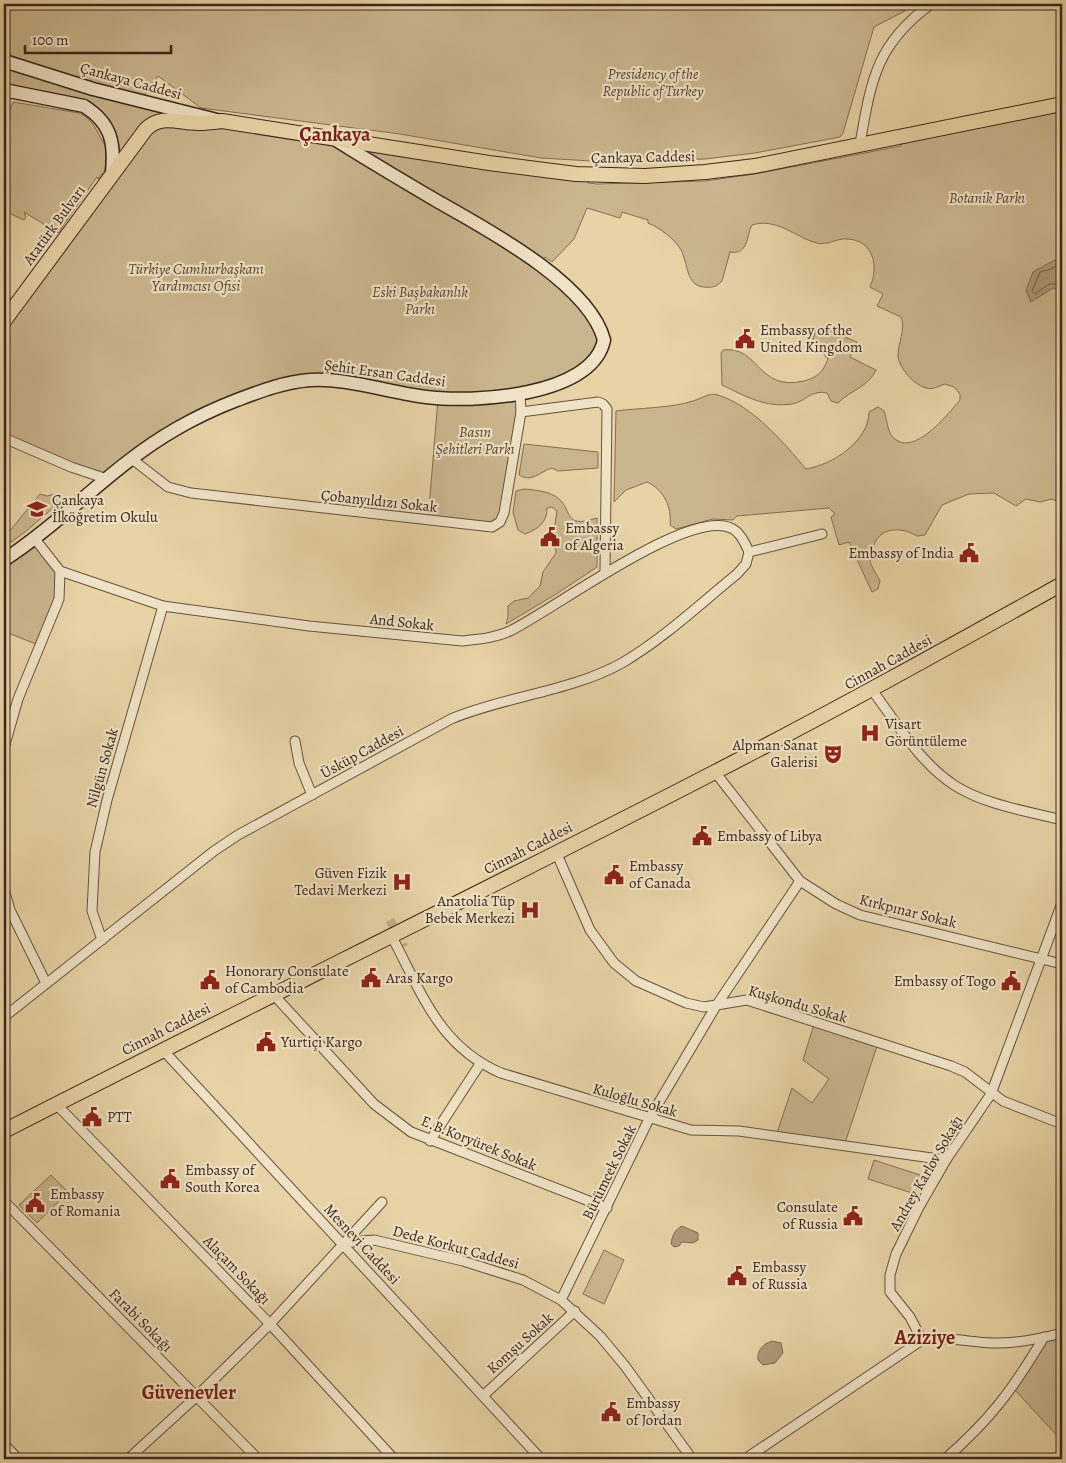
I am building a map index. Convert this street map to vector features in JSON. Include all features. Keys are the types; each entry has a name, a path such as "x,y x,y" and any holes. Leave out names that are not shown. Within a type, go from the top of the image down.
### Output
{"main road":[{"name":"Çankaya Caddesi","path":"4,61 93,89 222,121 336,140 576,174 645,176 755,166 1062,104"},
{"path":"4,90 84,106 92,111 109,131 114,145 112,173"},
{"name":"Çankaya Caddesi","path":"112,173 146,129 154,122 161,120 198,123 222,121"},
{"name":"Şehit Ersan Caddesi","path":"4,560 35,539 107,478 174,430 215,409 287,382 312,379 339,381 388,392 456,400 520,393 548,387 566,380 593,363 604,340 601,330 577,297 528,254 336,140"},
{"name":"Atatürk Bulvarı","path":"4,321 112,173"},
{"name":"Cinnah Caddesi","path":"4,1131 162,1049 714,772 872,690 1062,584"}],"street":[{"path":"860,144 871,81 886,48 914,16 931,4"},
{"name":"Çobanyıldızı Sokak","path":"132,460 168,487 190,493 492,527 500,522 504,513 521,412 520,393"},
{"path":"521,412 598,402 607,409 605,571"},
{"path":"4,438 71,467 107,478"},
{"name":"And Sokak","path":"60,571 163,606 309,626 462,641 488,638 510,631 605,571 680,535 713,527 730,528 739,535 749,552"},
{"path":"749,552 822,534"},
{"path":"4,748 18,699 59,598 60,571 35,539"},
{"name":"Üsküp Caddesi","path":"4,1017 214,851 451,719 486,705 574,682 622,662 667,631 737,574 746,564 749,552"},
{"name":"Nilgün Sokak","path":"102,940 92,911 95,852 107,800 163,606"},
{"path":"872,690 931,766 954,785 984,798 1062,820"},
{"path":"295,741 299,763 312,795"},
{"name":"Kırkpınar Sokak","path":"714,772 800,881 836,904 860,915 1062,964"},
{"name":"Kuşkondu Sokak","path":"556,852 590,930 614,963 636,981 657,992 686,1003 716,1006 747,1000 815,1021 965,1072 991,1094 1003,1101 1062,1124"},
{"name":"Bürümcek Sokak","path":"561,1300 649,1119 716,1006 800,881"},
{"path":"4,889 10,910 46,983"},
{"name":"Andrey Karlov Sokağı","path":"922,1340 910,1317 890,1292 890,1275 905,1235 946,1160 991,1094 1062,903"},
{"name":"Kuloğlu Sokak","path":"391,935 436,1020 459,1047 480,1064 525,1082 691,1130 739,1131 946,1160"},
{"name":"E.B.Koryürek Sokak","path":"273,994 374,1104 411,1132 430,1141 607,1208"},
{"name":"Mesnevi Caddesi","path":"162,1049 484,1395 541,1459"},
{"path":"430,1141 480,1064"},
{"name":"Alaçam Sokağı","path":"56,1104 270,1324 394,1459"},
{"name":"Farabi Sokağı","path":"4,1201 258,1459"},
{"path":"128,1459 198,1396 270,1324 342,1243 382,1202"},
{"name":"Dede Korkut Caddesi","path":"342,1243 374,1240 463,1260 522,1280 561,1300 575,1312 626,1366 692,1459"},
{"name":"Komşu Sokak","path":"484,1395 575,1312"},
{"path":"745,1459 922,1340 951,1338 1009,1343 1044,1338 1062,1333"},
{"path":"945,1459 996,1410 1013,1388 1044,1338"},
{"path":"4,1444 18,1459"}],"green space":[{"name":"Presidency of the Republic of Turkey","path":"4,4 918,4 874,27 843,133 840,137 755,153 705,159 607,162 541,158 400,134 201,108 158,76 144,96 96,84 4,53"},
{"path":"4,61 222,121 591,175 588,183 597,184 705,181 755,174 901,146 900,137 1062,104 1062,504 1052,499 1040,502 1026,499 1016,506 994,493 969,494 942,505 925,535 917,536 904,531 891,530 880,536 876,541 870,559 880,581 878,589 872,592 849,542 839,545 831,517 835,514 829,508 737,516 733,520 713,519 676,529 670,525 670,512 666,500 653,485 647,482 626,490 614,502 616,411 675,405 715,394 731,400 755,416 778,437 806,469 827,462 847,450 863,433 869,412 878,407 884,411 892,436 900,442 909,442 919,439 938,424 960,400 960,394 954,387 945,384 936,388 921,386 904,371 898,356 903,327 901,317 877,306 883,294 870,287 873,279 874,263 869,249 863,244 843,239 821,244 778,226 761,223 752,225 744,248 741,251 730,252 722,281 714,287 704,287 694,283 688,273 681,250 675,242 662,231 648,223 648,220 622,212 620,218 587,208 574,239 552,262 545,257 539,264 601,330 593,363 520,393 521,412 497,525 428,520 438,399 312,379 215,409 107,479 4,438 4,321 112,173 114,155 92,111 4,90"},
{"path":"13,102 79,113 93,124 106,147 105,170 98,179 97,177 58,233 24,212 26,217 24,220 4,211 4,112 9,113"},
{"path":"816,329 829,330 857,342 850,357 876,370 869,381 838,403 831,401 827,393 822,392 792,404 764,403 722,385 721,353 723,350 735,350 744,354 767,375 777,380 789,383 813,378 822,371 828,359 812,341"},
{"path":"524,444 598,452 598,468 558,471 552,468 532,477 524,477 519,475"},
{"path":"524,489 536,490 555,496 565,506 570,516 578,521 597,518 597,567 506,624 508,606 514,601 528,598 540,586 543,572 556,553 554,530 557,511 552,507 547,508 545,518 538,528 525,534 518,530 513,512 516,491"},
{"path":"59,493 63,497 60,502 4,547 4,538 40,494 47,496"},
{"path":"35,539 60,571 59,599 41,646 8,633 4,634 4,560"},
{"path":"815,1021 878,1043 844,1146 776,1136 792,1088 812,1103 829,1079 803,1060"},
{"path":"874,1160 920,1175 915,1194 868,1179"},
{"path":"51,1175 68,1192 37,1223 19,1205"},
{"path":"604,1250 624,1260 604,1304 583,1294"},
{"path":"1062,1333 1062,1441 1013,1388 1044,1337"}],"water":[{"path":"1062,256 1062,298 1059,291 1053,288 1031,302 1026,290 1033,272"},
{"path":"682,1226 698,1233 698,1240 693,1243 682,1242 679,1246 674,1247 671,1244 673,1236 677,1229"},
{"path":"772,1341 781,1343 783,1353 775,1363 763,1365 758,1360 758,1353 763,1346"}],"tunnel":[{"path":"390,920 404,947"}],"place":[{"name":"Embassy of the United Kingdom","path":"745,339"},
{"name":"Çankaya İlköğretim Okulu","path":"37,509"},
{"name":"Embassy of Algeria","path":"550,537"},
{"name":"Embassy of India","path":"969,553"},
{"name":"Visart Görüntüleme","path":"870,733"},
{"name":"Alpman Sanat Galerisi","path":"833,754"},
{"name":"Embassy of Libya","path":"702,836"},
{"name":"Embassy of Canada","path":"614,875"},
{"name":"Güven Fizik Tedavi Merkezi","path":"402,882"},
{"name":"Anatolia Tüp Bebek Merkezi","path":"530,910"},
{"name":"Aras Kargo","path":"371,978"},
{"name":"Honorary Consulate of Cambodia","path":"210,980"},
{"name":"Embassy of Togo","path":"1011,981"},
{"name":"Yurtiçi Kargo","path":"266,1042"},
{"name":"PTT","path":"92,1117"},
{"name":"Embassy of South Korea","path":"170,1179"},
{"name":"Embassy of Romania","path":"35,1203"},
{"name":"Consulate of Russia","path":"853,1216"},
{"name":"Embassy of Russia","path":"737,1276"},
{"name":"Embassy of Jordan","path":"611,1412"}],"district":[{"name":"Çankaya","path":"335,134"},
{"name":"Aziziye","path":"925,1337"},
{"name":"Güvenevler","path":"189,1392"}],"park label":[{"name":"Botanik Parkı","path":"987,198"},
{"name":"Türkiye Cumhurbaşkanı Yardımcısı Ofisi","path":"196,278"},
{"name":"Eski Başbakanlık Parkı","path":"420,300"},
{"name":"Basın Şehitleri Parkı","path":"475,440"}]}
